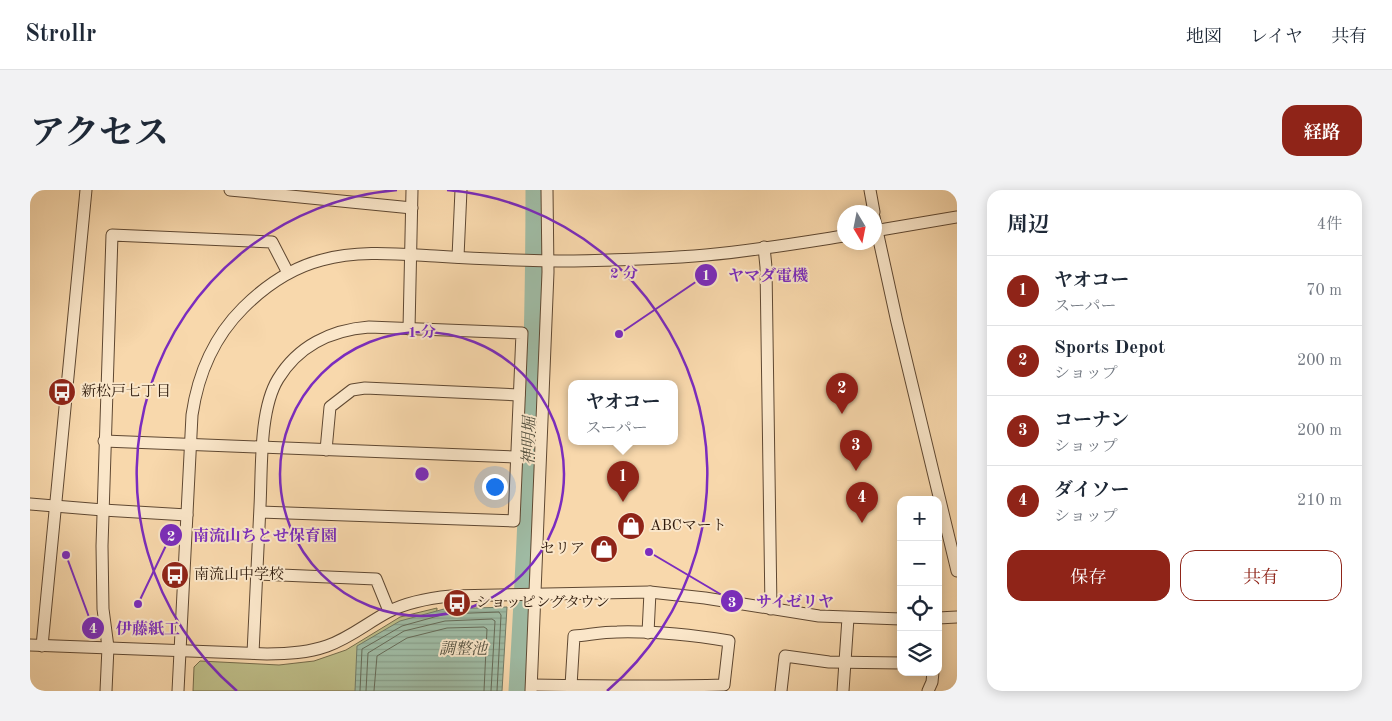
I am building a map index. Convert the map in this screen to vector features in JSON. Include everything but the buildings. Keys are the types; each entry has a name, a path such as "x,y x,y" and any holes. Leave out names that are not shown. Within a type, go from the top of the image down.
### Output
{"street":[{"path":"42,646 86,190"},
{"path":"230,190 412,208"},
{"path":"409,329 412,190"},
{"path":"458,258 461,190"},
{"path":"547,190 532,594 531,688 724,685 730,641 690,635 648,633 616,632 574,636 571,686"},
{"path":"870,190 873,205"},
{"path":"882,230 957,217"},
{"path":"106,691 108,647 103,609 103,510 112,235 272,242 288,273"},
{"path":"178,691 191,444 196,395 201,375 212,349 229,322 270,284 288,273 323,260 359,254 529,261 640,259 707,255 837,237"},
{"path":"764,247 766,267 771,609"},
{"path":"880,250 957,571"},
{"path":"253,653 263,448 266,409 277,380 300,352 323,337 340,331 369,327 522,334 514,521 260,512"},
{"path":"326,450 330,407 352,390 365,388 519,394"},
{"path":"104,441 517,457"},
{"path":"30,504 187,515"},
{"path":"257,574 376,579 389,611"},
{"path":"648,633 650,592"},
{"path":"30,645 297,653 327,646 350,636 389,611 422,600 438,597 516,594 650,592 705,598 811,615 897,619"},
{"path":"942,618 957,617"},
{"path":"844,691 848,618"},
{"path":"781,691 785,656 814,661 897,664"},
{"path":"928,691 933,676"}],"green space":[{"path":"437,608 434,691 193,691 194,667 200,661 279,665 314,661 346,650 400,617"}],"water":[{"name":"調整池","path":"507,607 502,691 355,691 357,646 400,621 444,609"}],"waterway":[{"name":"神明堀","path":"519,691 531,440 536,190"}],"place":[{"name":"ヤマダ電機","path":"619,334"},
{"name":"新松戸七丁目","path":"62,392"},
{"name":"Sports Depot","path":"842,414"},
{"name":"コーナン","path":"856,471"},
{"name":"ヤオコー","path":"623,502"},
{"name":"ダイソー","path":"862,523"},
{"name":"ABCマート","path":"631,526"},
{"name":"セリア","path":"604,549"},
{"name":"サイゼリヤ","path":"649,552"},
{"name":"伊藤紙工","path":"66,555"},
{"name":"南流山中学校","path":"175,575"},
{"name":"ショッピングタウン","path":"457,603"},
{"name":"南流山ちとせ保育園","path":"138,604"}]}
